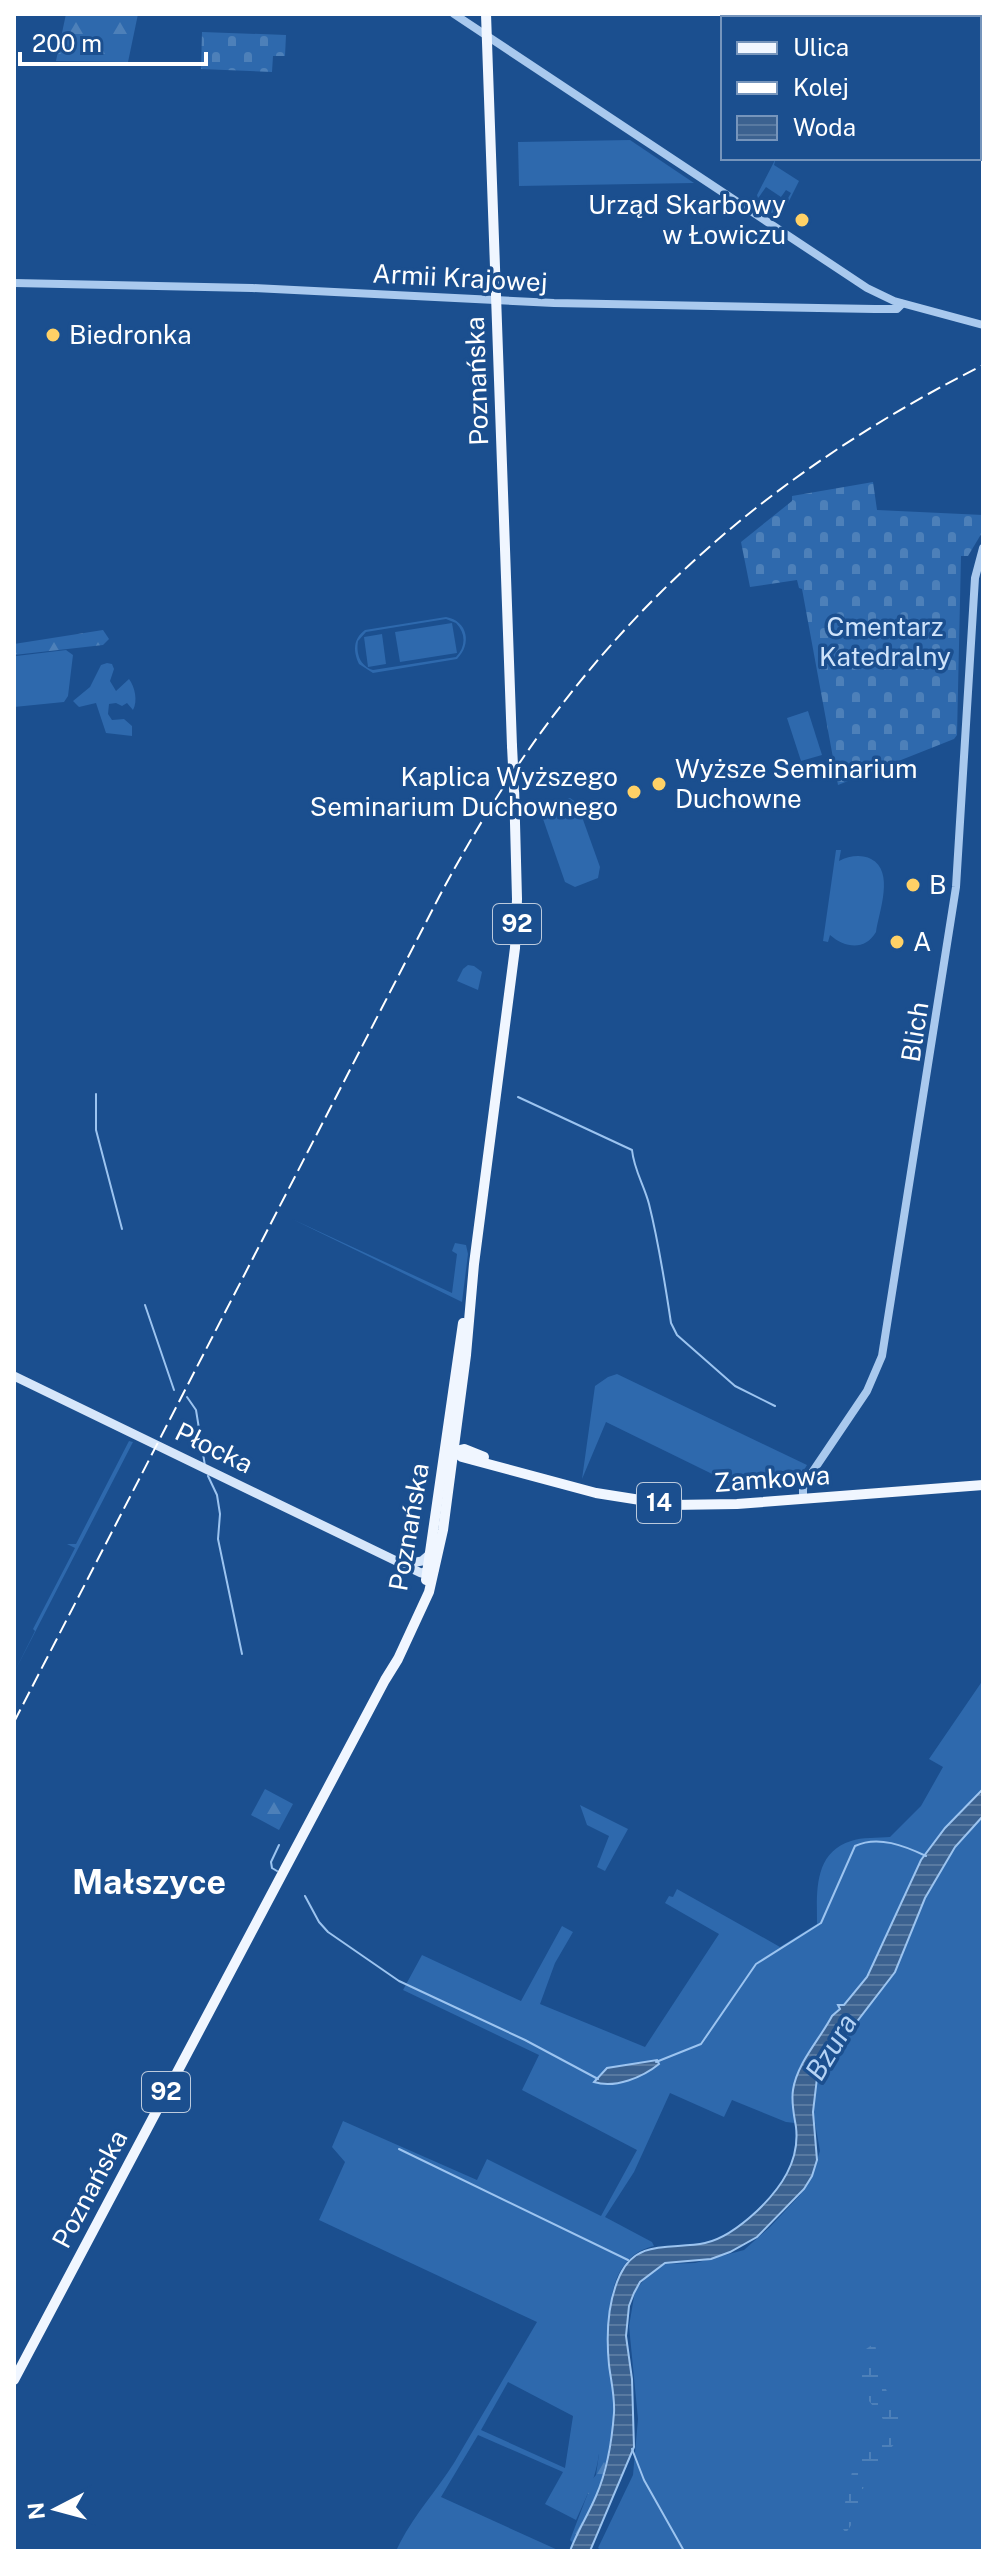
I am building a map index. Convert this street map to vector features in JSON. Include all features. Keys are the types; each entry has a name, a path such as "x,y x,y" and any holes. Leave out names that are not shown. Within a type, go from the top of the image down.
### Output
{"main road":[{"name":"Poznańska","path":"14,2380 398,1659 428,1577 448,1490 517,923 486,14"},
{"name":"Poznańska","path":"428,1577 448,1422 473,1275"},
{"name":"Płocka","path":"14,1376 428,1577"},
{"name":"Zamkowa","path":"458,1414 467,1443 490,1462"},
{"name":"Poznańska","path":"448,1422 449,1442 453,1450"},
{"name":"Zamkowa","path":"453,1450 462,1457 490,1462 575,1488 643,1502 698,1505 983,1485"},
{"path":"443,1460 453,1450"},
{"path":"448,1490 454,1473 461,1465 490,1462"},
{"path":"410,1563 422,1561 429,1555"},
{"name":"Płocka","path":"395,1559 422,1566 428,1577"}],"street":[{"path":"454,14 867,288 902,304 983,325"},
{"name":"Armii Krajowej","path":"14,283 837,308 897,309 902,304"},
{"name":"Blich","path":"803,1499 807,1480 867,1391 882,1356 956,887 975,578 983,548"}],"green space":[{"path":"66,14 138,14 128,62 56,61"},
{"path":"202,32 286,35 285,56 273,56 272,72 201,69"},
{"path":"630,140 694,183 519,186 518,142"},
{"path":"775,160 774,165 799,181 779,221 776,219 791,193 786,190 781,197 766,187 759,197 774,207 773,218 762,210 757,195"},
{"name":"Cmentarz Katedralny","path":"873,482 877,510 983,515 983,531 968,556 961,556 957,735 954,739 838,785 802,589 797,580 750,587 741,542 792,501 792,496"},
{"path":"446,617 459,623 466,640 465,647 457,659 373,673 359,664 356,654 356,641 365,630","holes":["446,619 456,623 464,640 456,657 373,670 365,666 358,655 358,641 366,632"]},
{"path":"452,623 457,653 400,662 395,632"},
{"path":"103,630 109,639 103,645 14,655 14,644"},
{"path":"382,634 386,664 368,667 364,637"},
{"path":"66,650 73,655 68,696 64,702 14,707 14,652 16,656"},
{"path":"112,664 114,669 110,681 116,691 129,679 133,686 136,698 133,710 127,703 122,706 109,704 108,714 112,720 124,719 132,726 132,736 106,733 96,703 79,707 73,701 90,687 101,665"},
{"path":"808,711 822,755 801,761 787,718"},
{"path":"570,798 577,803 600,867 598,878 575,887 565,882 542,816 545,807"},
{"path":"836,850 841,850 839,861 855,856 867,857 878,865 882,873 884,892 876,932 861,945 848,945 830,935 828,942 823,941"},
{"path":"468,965 482,972 478,990 457,981"},
{"path":"292,1219 452,1293 457,1254 452,1251 455,1243 466,1245 468,1254 462,1302"},
{"path":"617,1374 807,1465 793,1489 749,1492 606,1422 582,1479 595,1386"},
{"path":"129,1441 133,1442 14,1673 75,1548 67,1544 76,1544"},
{"path":"983,1680 983,1789 962,1809 921,1860 867,1977 832,2016 799,2068 793,2090 795,2123 732,2100 724,2117 670,2093 634,2172 605,2217 652,2242 654,2246 634,2255 621,2270 613,2291 609,2314 614,2405 612,2430 608,2454 599,2454 593,2480 576,2520 545,2504 563,2472 478,2435 441,2497 560,2551 396,2551 454,2463 537,2322 319,2220 345,2162 332,2147 343,2121 477,2180 487,2159 601,2216 637,2150 522,2090 539,2055 403,1990 422,1955 521,2001 562,1926 573,1932 555,1963 540,2004 645,2047 719,1934 665,1903 669,1896 673,1897 677,1889 780,1947 817,1924 820,1875 830,1855 855,1840 890,1837 921,1806 943,1767 929,1759","holes":["508,2382 573,2416 565,2468 481,2430"]},
{"path":"265,1789 293,1804 279,1830 251,1815"},
{"path":"580,1805 628,1829 605,1871 597,1867 609,1836 587,1825"},
{"path":"983,1816 983,2551 603,2551 598,2548 633,2475 638,2419 629,2326 635,2291 648,2275 664,2264 695,2263 744,2250 800,2195 812,2175 820,2151 813,2112 817,2078 895,1973 925,1898 955,1847"},
{"path":"875,2343 880,2376 901,2422 899,2439 867,2474 855,2519 846,2533 840,2525 854,2463 873,2448 886,2423 857,2379 863,2351"},
{"path":"599,2454 608,2454 597,2495 573,2543 570,2540 589,2483 596,2475"}],"water":[{"name":"Bzura","path":"983,1789 983,1816 955,1847 925,1898 895,1972 817,2078 813,2112 817,2160 804,2189 757,2237 711,2259 665,2263 640,2282 634,2293 629,2306 626,2336 632,2379 634,2447 590,2551 570,2551 600,2486 610,2445 614,2407 608,2330 612,2297 620,2275 627,2263 646,2250 705,2243 726,2235 752,2216 774,2193 787,2173 795,2151 792,2095 804,2061 832,2016 840,2009 838,2005 844,2005 867,1977 921,1860 945,1828"},
{"path":"657,2060 659,2064 637,2077 611,2084 594,2082 607,2068"}],"waterway":[{"path":"96,1094 96,1130 122,1229"},
{"path":"518,1097 632,1150 649,1204 671,1323 677,1335 735,1386 775,1406"},
{"path":"145,1305 174,1390"},
{"path":"187,1397 196,1410 205,1466"},
{"path":"208,1476 217,1495 220,1514 218,1539 242,1654"},
{"path":"656,2062 701,2044 756,1964 821,1923 855,1846 882,1842 926,1856"},
{"path":"277,1871 272,1868 271,1862 279,1845"},
{"path":"305,1896 328,1932 399,1981 525,2040 598,2079"},
{"path":"399,2149 628,2260"},
{"path":"632,2449 644,2480 684,2551"}],"railway":[{"path":"14,1722 439,897 490,809 544,728 603,654 667,586 737,524 812,466 894,414 983,365"}],"place":[{"name":"Urząd Skarbowy w Łowiczu","path":"802,220"},
{"name":"Biedronka","path":"53,335"},
{"name":"Wyższe Seminarium Duchowne","path":"659,784"},
{"name":"Kaplica Wyższego Seminarium Duchownego","path":"634,792"},
{"name":"B","path":"913,885"},
{"name":"A","path":"897,942"}],"district":[{"name":"Małszyce","path":"149,1882"}]}
